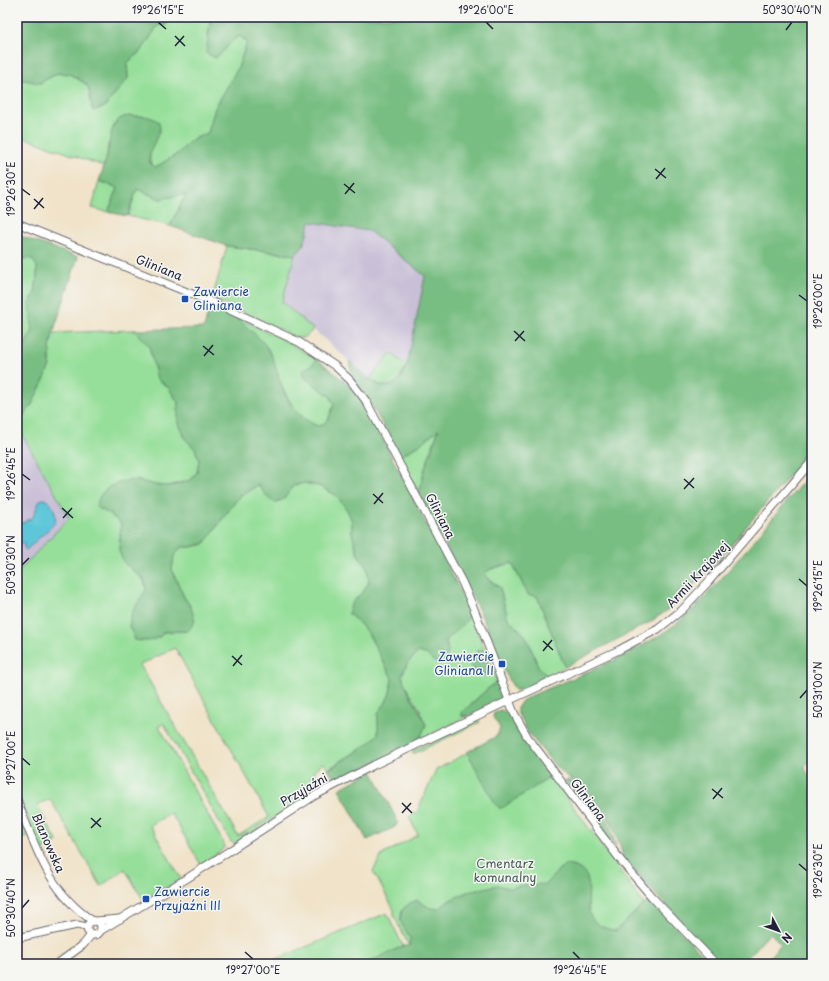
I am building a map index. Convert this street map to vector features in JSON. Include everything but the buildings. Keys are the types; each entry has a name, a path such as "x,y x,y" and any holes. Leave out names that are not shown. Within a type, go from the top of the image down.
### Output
{"street":[{"name":"Gliniana","path":"17,223 219,305 285,335 299,342 335,366 350,380 366,401 462,582 514,713 528,736 622,862 652,897 716,964"},
{"name":"Armii Krajowej","path":"510,700 645,637 671,619 718,572 812,462"},
{"name":"Przyjaźni","path":"100,931 180,883 314,796 371,766 510,700"},
{"name":"Blanowska","path":"17,800 36,848 50,878 79,911 95,921"},
{"path":"79,911 84,926 91,935"},
{"name":"Przyjaźni","path":"95,921 120,919"},
{"path":"17,938 84,926 95,921 100,925 100,931 96,935 91,935 83,945 57,964"}],"shaded area":[{"path":"310,222 369,231 426,276 407,366 391,353 370,379 282,302 295,255 300,251 304,244"},
{"path":"17,427 69,518 17,573"}],"green space":[{"path":"17,17 171,17 166,25 158,25 142,50 127,63 128,78 105,107 93,111 89,89 86,84 70,74 58,73 40,83 17,79"},
{"path":"171,17 209,17 210,23 208,34 210,55 215,58 230,43 240,36 247,42 238,68 215,108 208,133 191,140 177,154 156,167 152,165 150,156 153,144 160,129 108,144 106,161 103,166 17,135 17,79 40,83 58,73 70,74 86,84 89,89 92,110 105,107 128,78 127,63 142,50 158,25 166,25"},
{"path":"209,17 812,17 812,449 719,559 682,597 665,612 650,622 565,667 537,596 528,595 512,563 491,569 485,573 487,578 500,588 508,619 524,634 538,666 547,676 524,690 515,690 506,674 480,612 419,494 424,471 439,429 419,445 400,456 373,408 356,383 349,361 365,376 378,384 391,386 398,381 407,366 425,276 369,231 310,222 307,236 303,245 295,255 227,246 170,226 186,194 160,199 137,189 127,216 108,212 118,188 99,181 108,153 112,130 120,119 126,116 142,116 151,117 159,122 160,129 150,156 151,165 156,167 177,154 191,140 208,133 215,108 238,68 247,42 240,36 215,58 206,53 210,23"},
{"path":"99,181 118,188 108,212 92,208"},
{"path":"137,189 160,199 186,194 170,226 128,216"},
{"path":"17,235 78,257 53,333 50,348 50,365 31,406 21,418 17,427 17,373 26,342 33,331 29,304 35,292 37,266 32,259 23,258 17,261"},
{"path":"227,246 295,255 282,302 313,329 308,335 302,338 297,338 237,309 212,299"},
{"path":"23,258 32,258 37,266 37,278 35,292 29,304 33,331 26,342 17,373 17,261"},
{"path":"210,305 235,317 261,340 268,349 272,358 284,393 297,411 308,421 315,425 321,426 329,418 334,404 330,396 306,379 302,370 312,365 317,359 348,384 365,405 470,610 467,620 446,641 448,653 444,662 434,662 426,654 418,652 407,664 402,675 406,688 426,725 421,736 412,744 336,781 328,770 370,743 378,734 378,713 385,704 390,693 392,678 369,635 348,613 352,603 365,589 369,582 367,567 358,555 352,533 352,521 347,510 337,496 319,486 304,483 293,486 284,499 275,503 268,498 258,485 243,494 235,502 204,544 191,547 181,547 174,556 172,570 184,597 191,607 195,621 188,631 164,632 157,638 147,641 135,640 129,626 132,612 146,590 144,579 124,563 119,551 121,524 108,513 96,507 99,497 112,485 129,481 139,481 160,486 170,486 191,480 197,472 199,460 195,449 186,440 178,421 178,402 168,387 157,379 149,346 133,330 204,328"},
{"path":"230,314 282,339 317,359 312,365 320,388 330,396 334,404 329,418 321,426 314,426 305,420 292,405 282,387 274,364 260,340"},
{"path":"133,330 149,346 157,379 168,387 178,402 178,421 186,440 195,449 199,460 197,472 191,480 168,486 151,485 139,481 128,481 113,485 109,487 96,507 108,513 121,524 119,551 127,564 142,578 145,583 146,589 144,596 159,638 164,632 188,631 191,607 184,597 172,570 174,555 181,547 191,547 204,544 235,502 243,494 258,485 268,498 293,486 304,483 319,486 337,496 347,510 352,521 352,533 358,555 367,567 369,582 365,589 352,603 348,613 369,635 392,678 390,693 385,704 378,713 378,734 370,743 328,769 323,762 314,772 321,786 235,843 231,842 164,724 159,726 225,846 221,851 201,865 171,813 150,825 181,879 144,901 125,869 101,886 50,799 37,805 57,841 41,852 17,791 17,573 69,518 18,427 21,418 31,406 50,365 50,348 53,333","holes":["175,648 269,817 238,836 140,665"]},
{"path":"391,353 407,366 402,372 399,381 390,387 382,386 370,379"},
{"path":"439,428 424,471 419,494 400,456 419,445"},
{"path":"812,471 812,757 804,767 812,781 812,962 807,964 763,964 781,944 770,933 742,964 720,964 624,860 619,842 607,814 587,793 557,768 529,734 517,712 517,708 521,702 528,697 583,674 638,648 680,621 702,600 728,571"},
{"path":"512,563 528,594 537,596 565,667 547,676 538,666 524,634 508,619 500,588 487,577 485,572"},
{"path":"470,611 486,653 481,649 475,654 473,671 478,675 483,675 490,670 491,664 497,682 462,712 462,716 468,716 412,744 421,711 404,684 402,675 407,664 418,652 426,654 434,662 448,653 446,641 467,620"},
{"path":"481,649 490,664 487,673 484,675 479,675 471,666 475,654"},
{"path":"497,682 503,694 500,700 477,713 462,716 462,712"},
{"path":"500,710 507,712 552,776 502,808 499,808 496,805 467,752 497,736 500,728 493,717 494,713"},
{"path":"478,719 480,722 413,754 412,751"},
{"name":"Cmentarz komunalny","path":"515,726 644,904 581,964 418,964 394,916 394,910 373,871 382,855 418,835 409,817 417,812 436,770"},
{"path":"372,771 398,822 395,827 367,840 339,789"},
{"path":"565,781 570,781 605,816 616,847"},
{"path":"17,809 28,837 17,839"},
{"path":"566,865 578,868 585,874 589,889 588,907 590,915 597,924 615,931 644,904 651,902 712,964 365,964 403,946 409,946 410,938 400,921 402,910 410,903 417,900 430,908 438,909 450,900 468,892 497,885 509,888 525,885 546,884 559,869"},
{"path":"387,913 403,946 365,964 265,964"}],"water":[{"path":"44,499 50,503 54,509 55,523 26,550 24,548 24,543 17,543 17,524 25,522 33,517 40,500"}],"place":[{"name":"Zawiercie Gliniana","path":"185,299"},
{"name":"Zawiercie Gliniana II","path":"502,664"},
{"name":"Zawiercie Przyjaźni III","path":"146,899"}]}
